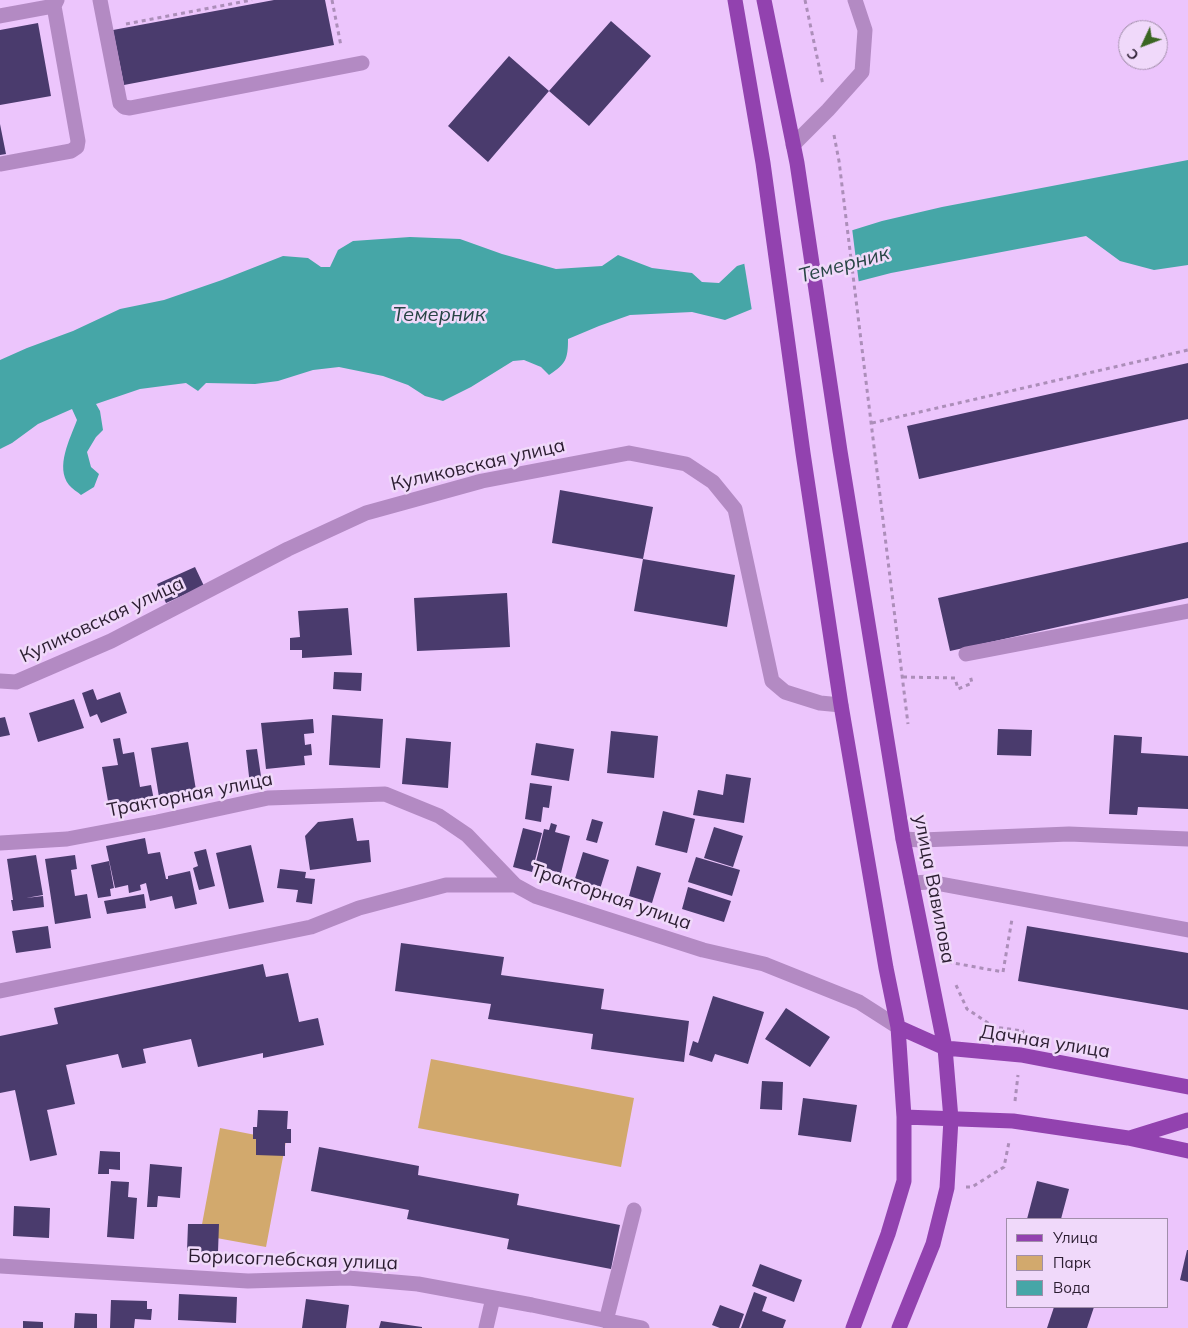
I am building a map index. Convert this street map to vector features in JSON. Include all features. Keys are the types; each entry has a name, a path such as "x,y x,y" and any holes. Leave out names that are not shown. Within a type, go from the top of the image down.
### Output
{"main road":[{"path":"735,0 763,163 802,453 841,705 886,968 898,1027 904,1116 904,1181 888,1234 853,1328"},
{"name":"улица Вавилова","path":"764,0 797,163 840,451 903,839 945,1048 951,1119 947,1188 933,1244 899,1328"},
{"name":"Дачная улица","path":"898,1027 945,1048 1021,1055 1188,1087"},
{"path":"904,1116 1013,1121 1128,1138 1188,1151"},
{"path":"1128,1138 1188,1120"}],"street":[{"path":"100,0 120,102 124,107 130,108 362,63"},
{"path":"793,145 862,72 865,30 855,0"},
{"path":"0,16 55,3 78,141 77,147 71,151 0,164"},
{"name":"Куликовская улица","path":"0,681 16,682 111,641 288,549 366,513 482,481 629,453 686,464 713,482 735,509 772,681 785,692 820,703 841,705"},
{"path":"966,654 1188,611"},
{"name":"Тракторная улица","path":"0,843 67,839 158,822 268,798 385,794 439,816 467,835 515,885 535,896 703,950 764,964 859,1002 898,1027"},
{"path":"903,839 922,840 1069,834 1188,839"},
{"path":"912,883 930,882 1188,930"},
{"path":"0,991 311,927 359,908 446,885 515,885"},
{"path":"606,1321 634,1210"},
{"name":"Борисоглебская улица","path":"0,1266 248,1281 348,1278 418,1284 642,1328"},
{"path":"486,1328 493,1298"}],"path":[{"path":"106,28 252,0"},
{"path":"332,0 345,66"},
{"path":"805,0 839,162 908,725"},
{"path":"872,423 1188,350"},
{"path":"902,677 955,678 958,689 972,683 966,654"},
{"path":"948,969 944,961 1003,972 1013,912"},
{"path":"952,977 967,1009 994,1027 1024,1031"}],"green space":[{"path":"431,1059 634,1098 621,1167 418,1128"},
{"path":"220,1128 286,1141 266,1247 200,1235"}],"water":[{"name":"Темерник","path":"1188,160 1188,265 1154,270 1120,261 1086,236 891,273 752,309 725,320 692,312 630,315 568,339 565,360 559,368 549,375 541,367 524,360 513,361 471,387 443,401 425,396 408,385 383,376 339,367 313,370 278,381 255,384 206,383 198,391 186,383 140,389 96,404 100,411 103,430 96,437 87,452 91,467 99,474 94,487 81,495 69,485 63,470 65,453 77,420 72,409 38,424 12,443 0,449 0,360 73,331 120,309 164,300 283,256 308,258 321,267 330,267 338,250 353,241 410,237 460,239 502,254 556,269 602,266 618,255 652,268 692,273 702,282 719,283 737,266 882,221 942,207"}],"pier":[{"path":"852,228 859,284 752,311 744,262"}],"building":[{"path":"274,0 325,0 334,45 124,85 113,30"},
{"path":"611,21 651,56 589,126 549,91"},
{"path":"38,23 51,96 0,105 0,30"},
{"path":"509,56 549,91 488,162 448,126"},
{"path":"0,124 6,154 0,155"},
{"path":"1188,363 1188,419 919,479 907,426"},
{"path":"560,490 653,507 643,559 552,543"},
{"path":"1188,542 1188,598 950,651 938,598"},
{"path":"643,559 735,575 727,627 634,611"},
{"path":"195,567 204,586 166,603 157,584"},
{"path":"507,593 510,647 417,651 414,598"},
{"path":"348,608 352,655 302,658 302,650 290,650 290,638 300,637 298,611"},
{"path":"334,672 362,673 361,691 333,689"},
{"path":"93,689 97,700 120,692 127,713 101,723 97,714 90,717 82,693"},
{"path":"74,699 84,728 38,742 29,713"},
{"path":"332,715 383,719 380,768 329,765"},
{"path":"5,717 10,735 0,737 0,718"},
{"path":"313,719 314,733 304,734 305,745 311,744 312,755 304,756 305,765 266,769 261,723"},
{"path":"998,729 1032,730 1031,756 997,755"},
{"path":"611,731 658,736 654,778 607,773"},
{"path":"1114,735 1142,737 1141,753 1188,756 1188,809 1138,807 1137,815 1109,814"},
{"path":"120,738 123,754 134,752 140,787 151,785 154,800 109,807 102,767 118,765 113,739"},
{"path":"406,738 451,742 448,788 402,784"},
{"path":"188,742 196,790 159,797 151,748"},
{"path":"536,743 574,749 569,781 531,775"},
{"path":"257,749 262,783 250,785 246,750"},
{"path":"726,774 751,778 744,823 693,815 698,790 723,795"},
{"path":"530,783 552,786 549,808 543,807 541,822 525,819"},
{"path":"663,811 695,819 687,853 655,845"},
{"path":"353,818 357,841 369,840 371,862 310,870 305,836 318,822"},
{"path":"592,819 603,822 597,843 586,840"},
{"path":"551,823 557,825 555,832 570,836 561,873 535,866 544,829 549,830"},
{"path":"714,827 743,836 733,867 704,858"},
{"path":"523,828 542,833 532,872 513,867"},
{"path":"145,838 148,854 160,852 166,879 168,879 168,876 190,871 197,904 175,909 172,896 150,901 146,883 140,885 141,890 129,893 128,885 115,888 106,846"},
{"path":"251,845 264,902 229,909 216,853"},
{"path":"206,849 215,886 199,890 193,868 198,866 194,852"},
{"path":"583,852 609,860 600,889 574,882"},
{"path":"36,855 43,895 26,898 43,896 44,907 13,911 7,859"},
{"path":"75,855 77,869 71,870 75,896 87,894 91,918 55,924 45,859"},
{"path":"696,857 740,870 732,896 688,882"},
{"path":"109,861 114,888 110,889 111,896 98,898 91,865"},
{"path":"637,866 661,873 652,903 629,896"},
{"path":"280,869 306,872 305,878 315,879 312,904 296,902 298,890 277,888"},
{"path":"688,887 731,901 724,922 682,909"},
{"path":"144,894 146,908 107,914 104,901"},
{"path":"48,926 51,948 16,953 12,931"},
{"path":"1027,926 1188,953 1188,1010 1018,981"},
{"path":"401,943 504,957 501,975 604,989 601,1009 689,1021 684,1062 591,1049 593,1034 488,1019 491,1004 395,991"},
{"path":"263,964 266,977 288,973 299,1022 318,1018 324,1045 263,1058 263,1053 198,1067 191,1039 143,1049 146,1063 122,1068 118,1054 66,1065 75,1104 47,1110 57,1155 30,1161 15,1090 0,1093 0,1036 58,1024 54,1008"},
{"path":"713,996 764,1012 748,1064 715,1054 712,1062 689,1055 693,1041 698,1043"},
{"path":"786,1008 830,1037 810,1067 765,1039"},
{"path":"762,1081 783,1082 782,1110 760,1109"},
{"path":"803,1098 857,1105 851,1142 798,1135"},
{"path":"258,1110 288,1111 287,1129 291,1129 291,1143 285,1143 285,1156 256,1155 256,1139 253,1139 253,1127 257,1127"},
{"path":"319,1147 419,1166 418,1175 519,1194 517,1205 620,1225 611,1269 507,1249 509,1239 407,1219 409,1210 311,1191"},
{"path":"100,1151 120,1152 120,1170 109,1169 109,1174 98,1174"},
{"path":"150,1164 182,1167 180,1198 158,1196 157,1207 147,1207"},
{"path":"111,1181 129,1182 128,1197 137,1198 134,1239 107,1237"},
{"path":"1037,1181 1069,1189 1061,1218 1027,1218"},
{"path":"14,1206 50,1208 49,1238 13,1236"},
{"path":"188,1224 219,1224 218,1252 187,1251"},
{"path":"1188,1250 1188,1282 1180,1280"},
{"path":"760,1264 802,1280 794,1302 752,1286"},
{"path":"754,1292 767,1297 762,1311 786,1320 783,1328 741,1328"},
{"path":"179,1294 237,1297 236,1323 178,1320"},
{"path":"306,1299 349,1305 346,1328 302,1328"},
{"path":"111,1300 147,1301 147,1309 152,1309 151,1320 135,1319 134,1328 110,1328"},
{"path":"720,1305 744,1314 739,1328 720,1328 712,1325"},
{"path":"1054,1308 1094,1308 1087,1328 1047,1328"},
{"path":"75,1313 97,1314 97,1328 74,1328"},
{"path":"23,1321 43,1322 43,1328 23,1328"},
{"path":"381,1321 422,1327 422,1328 379,1328"}]}
